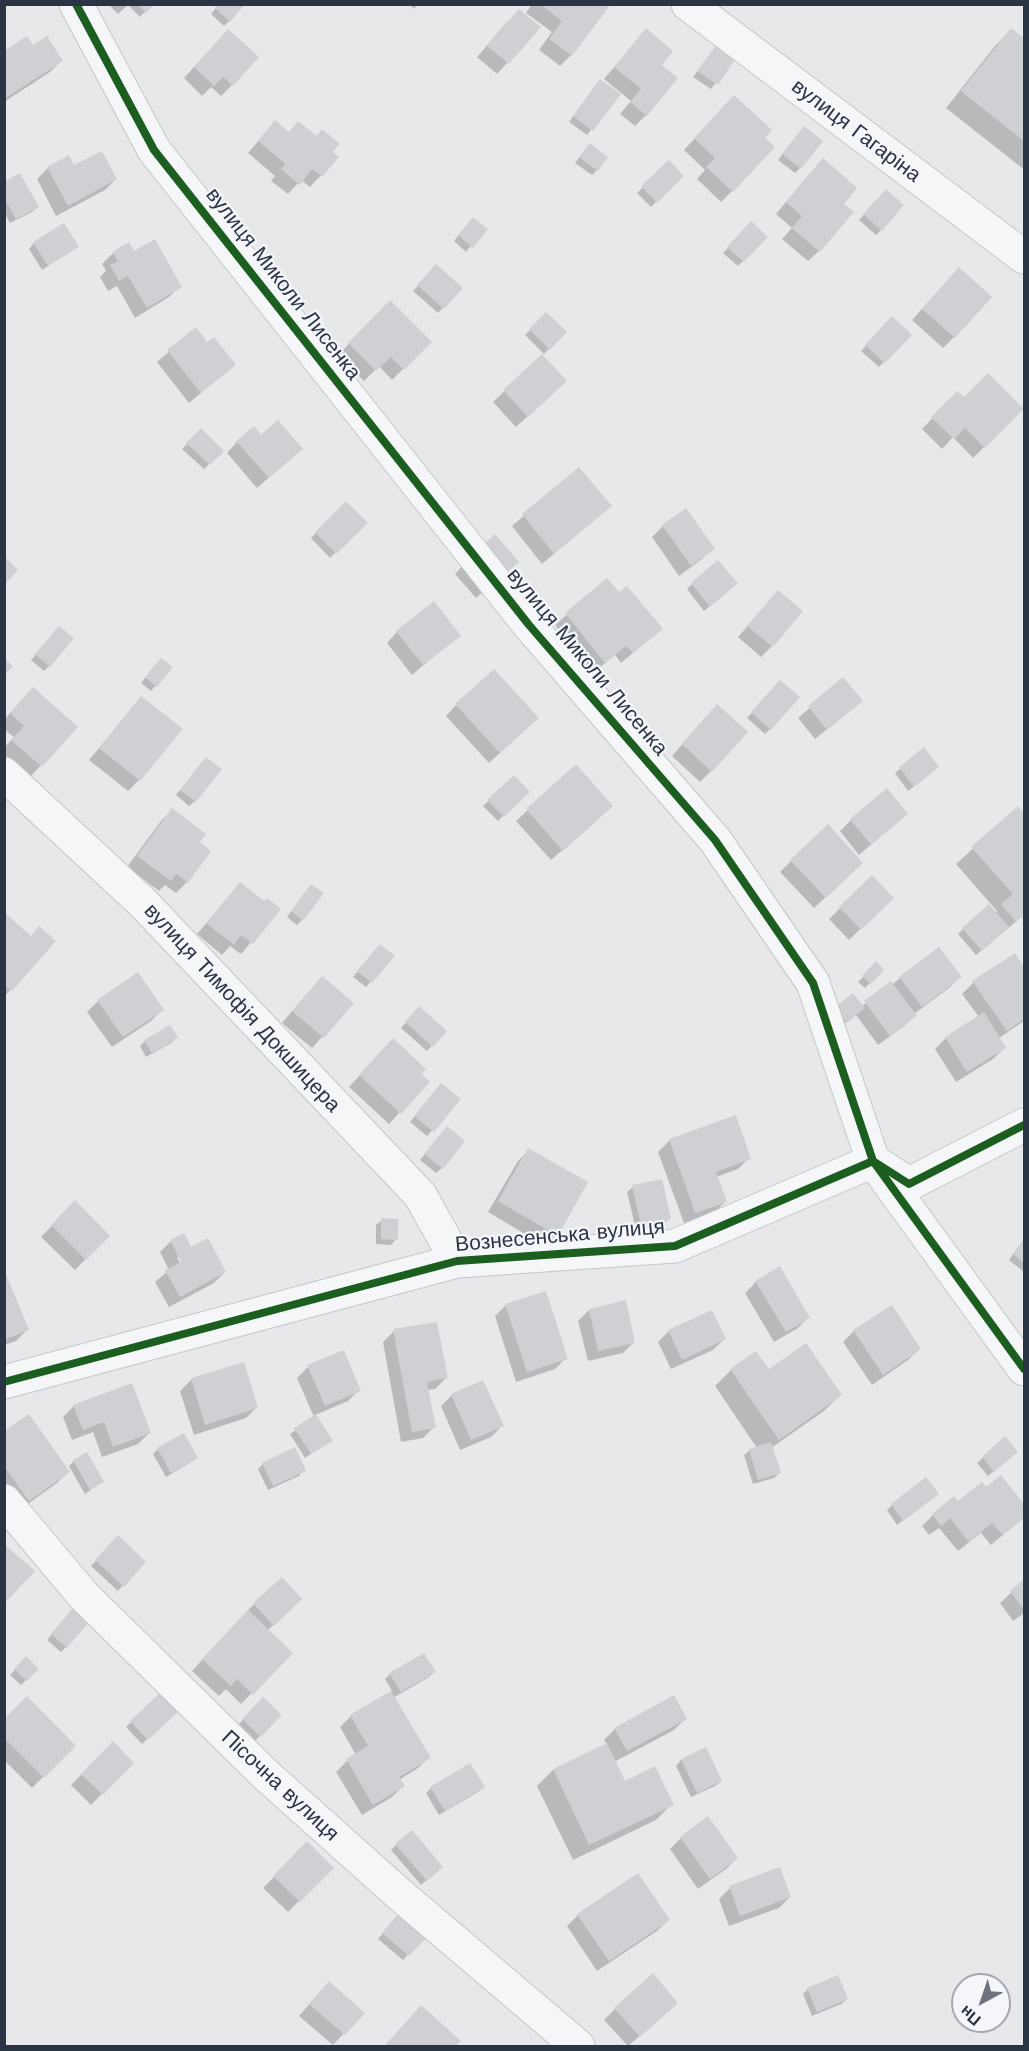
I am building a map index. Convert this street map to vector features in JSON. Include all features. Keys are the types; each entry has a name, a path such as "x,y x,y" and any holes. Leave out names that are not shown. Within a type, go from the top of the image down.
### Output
{"street":[{"name":"вулиця Миколи Лисенка","path":"76,4 154,150 530,625 716,840 813,983 873,1161 1024,1369"},
{"name":"вулиця Гагаріна","path":"688,4 1024,257"},
{"name":"вулиця Тимофія Докшицера","path":"4,774 144,904 420,1195 457,1261"},
{"path":"873,1161 909,1184 1024,1125"},
{"name":"Вознесенська вулиця","path":"4,1382 457,1261 675,1246 873,1161"},
{"name":"Пісочна вулиця","path":"4,1502 84,1596 266,1775 398,1893 578,2046"}],"building":[{"path":"138,4 154,4 146,13"},
{"path":"218,4 245,4 230,22 215,8"},
{"path":"540,4 611,4 572,56 549,39 562,21"},
{"path":"519,9 541,27 509,64 487,46"},
{"path":"646,28 673,51 662,65 678,78 647,116 630,102 641,89 614,67"},
{"path":"1011,28 1024,38 1024,141 961,91"},
{"path":"228,29 259,57 233,86 223,77 214,86 194,67"},
{"path":"27,36 33,45 47,36 63,61 4,99 4,51"},
{"path":"717,44 736,58 718,85 697,71"},
{"path":"600,79 621,94 593,131 573,116"},
{"path":"734,95 772,130 765,138 775,147 733,192 706,167 715,158 694,138"},
{"path":"275,120 289,132 298,121 317,136 322,129 340,144 333,152 339,157 322,177 312,169 300,185 281,169 285,164 258,141"},
{"path":"804,126 823,141 801,169 782,154"},
{"path":"590,143 608,157 598,171 579,157"},
{"path":"102,151 117,179 68,206 47,167 69,155 74,165"},
{"path":"823,158 857,188 844,204 854,212 820,252 792,228 802,216 786,202"},
{"path":"669,160 684,176 657,203 641,186"},
{"path":"20,173 39,207 16,219 4,198 4,182"},
{"path":"886,189 904,205 882,231 863,214"},
{"path":"473,217 488,229 473,248 458,235"},
{"path":"751,221 768,237 744,262 727,247"},
{"path":"64,223 79,247 48,266 33,242"},
{"path":"155,239 182,287 147,308 128,276 119,281 110,265 118,261 112,252 129,242 134,251"},
{"path":"436,264 463,288 444,309 417,285"},
{"path":"959,267 992,297 955,338 922,309"},
{"path":"390,300 432,342 404,370 391,357 376,371 348,343"},
{"path":"546,312 567,332 550,350 529,329"},
{"path":"892,316 912,335 885,363 865,345"},
{"path":"196,327 207,342 214,337 236,365 201,393 167,350"},
{"path":"542,354 567,381 528,417 503,390"},
{"path":"988,373 1024,409 985,448 965,428 954,439 931,417 957,391 964,397"},
{"path":"278,420 303,449 269,478 236,441 254,426 261,435"},
{"path":"201,428 224,451 210,465 186,443"},
{"path":"579,467 612,506 554,554 522,514"},
{"path":"346,501 368,523 336,554 315,532"},
{"path":"686,508 715,549 691,566 662,525"},
{"path":"495,534 519,562 488,589 464,562"},
{"path":"5,557 18,570 5,584"},
{"path":"718,560 738,583 710,607 691,583"},
{"path":"607,578 619,592 627,586 663,629 633,653 626,646 605,663 565,613"},
{"path":"778,590 803,611 773,647 747,626"},
{"path":"434,601 461,636 423,665 396,631"},
{"path":"59,626 74,638 50,667 35,654"},
{"path":"4,658 13,666 4,676"},
{"path":"161,658 173,667 157,687 145,677"},
{"path":"494,669 539,718 500,753 455,704"},
{"path":"843,677 863,701 827,730 808,706"},
{"path":"780,680 800,697 771,730 751,712"},
{"path":"33,687 78,727 42,767 11,740 24,726 10,713"},
{"path":"141,696 183,729 140,781 99,748"},
{"path":"717,704 748,732 712,772 682,744"},
{"path":"924,747 939,767 914,787 899,767"},
{"path":"206,757 222,769 196,802 180,790"},
{"path":"576,764 613,806 563,851 526,809"},
{"path":"514,775 530,792 504,817 487,800"},
{"path":"887,788 908,814 871,845 850,819"},
{"path":"1018,806 1024,813 1024,915 1016,922 1001,904 1013,894 971,847"},
{"path":"172,808 206,834 200,842 211,851 188,883 176,874 171,881 137,856"},
{"path":"828,824 863,863 826,898 790,860"},
{"path":"872,875 894,898 861,930 839,907"},
{"path":"240,882 264,901 267,898 281,909 253,944 241,935 234,945 206,923"},
{"path":"311,884 324,893 303,921 291,911"},
{"path":"989,904 1009,927 982,951 962,928"},
{"path":"4,912 31,936 39,926 56,941 12,991 4,985"},
{"path":"380,944 395,956 372,983 357,971"},
{"path":"939,947 962,977 922,1007 899,977"},
{"path":"1015,953 1024,967 1024,1019 1007,1031 972,981"},
{"path":"876,961 884,970 871,984 862,976"},
{"path":"138,972 164,1010 123,1037 97,1000"},
{"path":"322,976 354,1003 324,1038 292,1011"},
{"path":"891,981 917,1016 890,1036 864,1001"},
{"path":"853,993 865,1008 847,1023 835,1007"},
{"path":"419,1006 447,1031 433,1047 405,1022"},
{"path":"984,1012 1006,1048 967,1072 945,1037"},
{"path":"170,1025 178,1038 152,1053 144,1040"},
{"path":"393,1038 426,1069 422,1074 430,1082 401,1114 359,1075"},
{"path":"441,1083 461,1099 434,1132 414,1116"},
{"path":"736,1115 751,1159 716,1172 727,1202 695,1213 669,1139"},
{"path":"447,1126 465,1141 443,1169 424,1154"},
{"path":"528,1148 588,1182 558,1236 498,1201"},
{"path":"662,1179 671,1219 641,1225 632,1185"},
{"path":"75,1200 110,1236 86,1260 51,1225"},
{"path":"381,1218 398,1219 398,1240 381,1239"},
{"path":"184,1233 191,1247 208,1238 226,1272 180,1297 165,1270 181,1262 170,1240"},
{"path":"1024,1239 1024,1263 1013,1254"},
{"path":"780,1266 810,1318 786,1332 755,1281"},
{"path":"4,1270 29,1330 4,1340"},
{"path":"546,1291 568,1359 527,1372 505,1304"},
{"path":"626,1300 635,1343 598,1351 589,1309"},
{"path":"892,1305 921,1349 883,1375 853,1330"},
{"path":"712,1310 726,1339 682,1360 668,1330"},
{"path":"437,1322 448,1378 427,1382 436,1428 412,1432 393,1329"},
{"path":"806,1343 842,1395 779,1440 730,1369 756,1351 769,1369"},
{"path":"344,1350 361,1391 325,1406 307,1365"},
{"path":"244,1362 258,1408 205,1425 191,1378"},
{"path":"483,1380 504,1426 471,1440 451,1394"},
{"path":"132,1383 151,1433 113,1447 104,1422 83,1430 73,1405"},
{"path":"29,1414 70,1472 29,1501 4,1466 4,1431"},
{"path":"316,1414 333,1441 311,1454 294,1428"},
{"path":"184,1433 198,1458 171,1473 157,1448"},
{"path":"1005,1436 1018,1452 994,1472 982,1457"},
{"path":"771,1442 781,1473 758,1480 749,1449"},
{"path":"295,1447 306,1471 273,1486 262,1463"},
{"path":"87,1452 104,1482 90,1490 73,1460"},
{"path":"1001,1475 1024,1504 1024,1518 1003,1535 992,1523 969,1542 950,1518 941,1526 932,1514 954,1496 958,1501 982,1482 986,1487"},
{"path":"926,1477 939,1494 903,1521 891,1504"},
{"path":"118,1535 146,1562 124,1587 95,1560"},
{"path":"4,1544 35,1571 4,1604"},
{"path":"282,1577 302,1599 274,1626 253,1603"},
{"path":"1024,1579 1024,1610 1010,1591"},
{"path":"73,1608 89,1622 67,1648 51,1634"},
{"path":"248,1610 293,1653 253,1695 237,1679 231,1686 202,1659"},
{"path":"424,1653 436,1672 401,1692 389,1673"},
{"path":"26,1656 39,1669 27,1681 14,1669"},
{"path":"163,1690 181,1709 148,1740 130,1721"},
{"path":"391,1691 431,1758 399,1777 405,1786 373,1805 346,1759 368,1746 350,1715"},
{"path":"674,1695 687,1719 627,1751 614,1728"},
{"path":"27,1696 76,1746 44,1778 5,1739 5,1718"},
{"path":"263,1697 282,1715 261,1737 242,1719"},
{"path":"113,1741 134,1763 103,1795 81,1774"},
{"path":"607,1743 625,1781 655,1766 674,1805 589,1845 553,1769"},
{"path":"706,1747 722,1781 697,1793 681,1759"},
{"path":"470,1763 485,1787 445,1811 430,1787"},
{"path":"708,1816 738,1858 710,1879 680,1837"},
{"path":"412,1830 443,1867 427,1881 395,1844"},
{"path":"307,1841 334,1868 300,1902 273,1876"},
{"path":"780,1867 791,1897 740,1916 729,1886"},
{"path":"638,1873 670,1920 609,1961 577,1914"},
{"path":"399,1913 427,1937 409,1956 382,1933"},
{"path":"653,1973 678,2003 640,2037 614,2008"},
{"path":"838,1975 848,1999 817,2012 807,1988"},
{"path":"329,1981 365,2013 345,2035 309,2004"},
{"path":"421,2005 461,2041 456,2046 385,2046"}],"cycle path":[{"path":"76,4 154,150 529,625 715,840 813,983 873,1161 1024,1369"},
{"path":"4,1382 457,1261 675,1246 873,1161 909,1184 1024,1125"}]}
